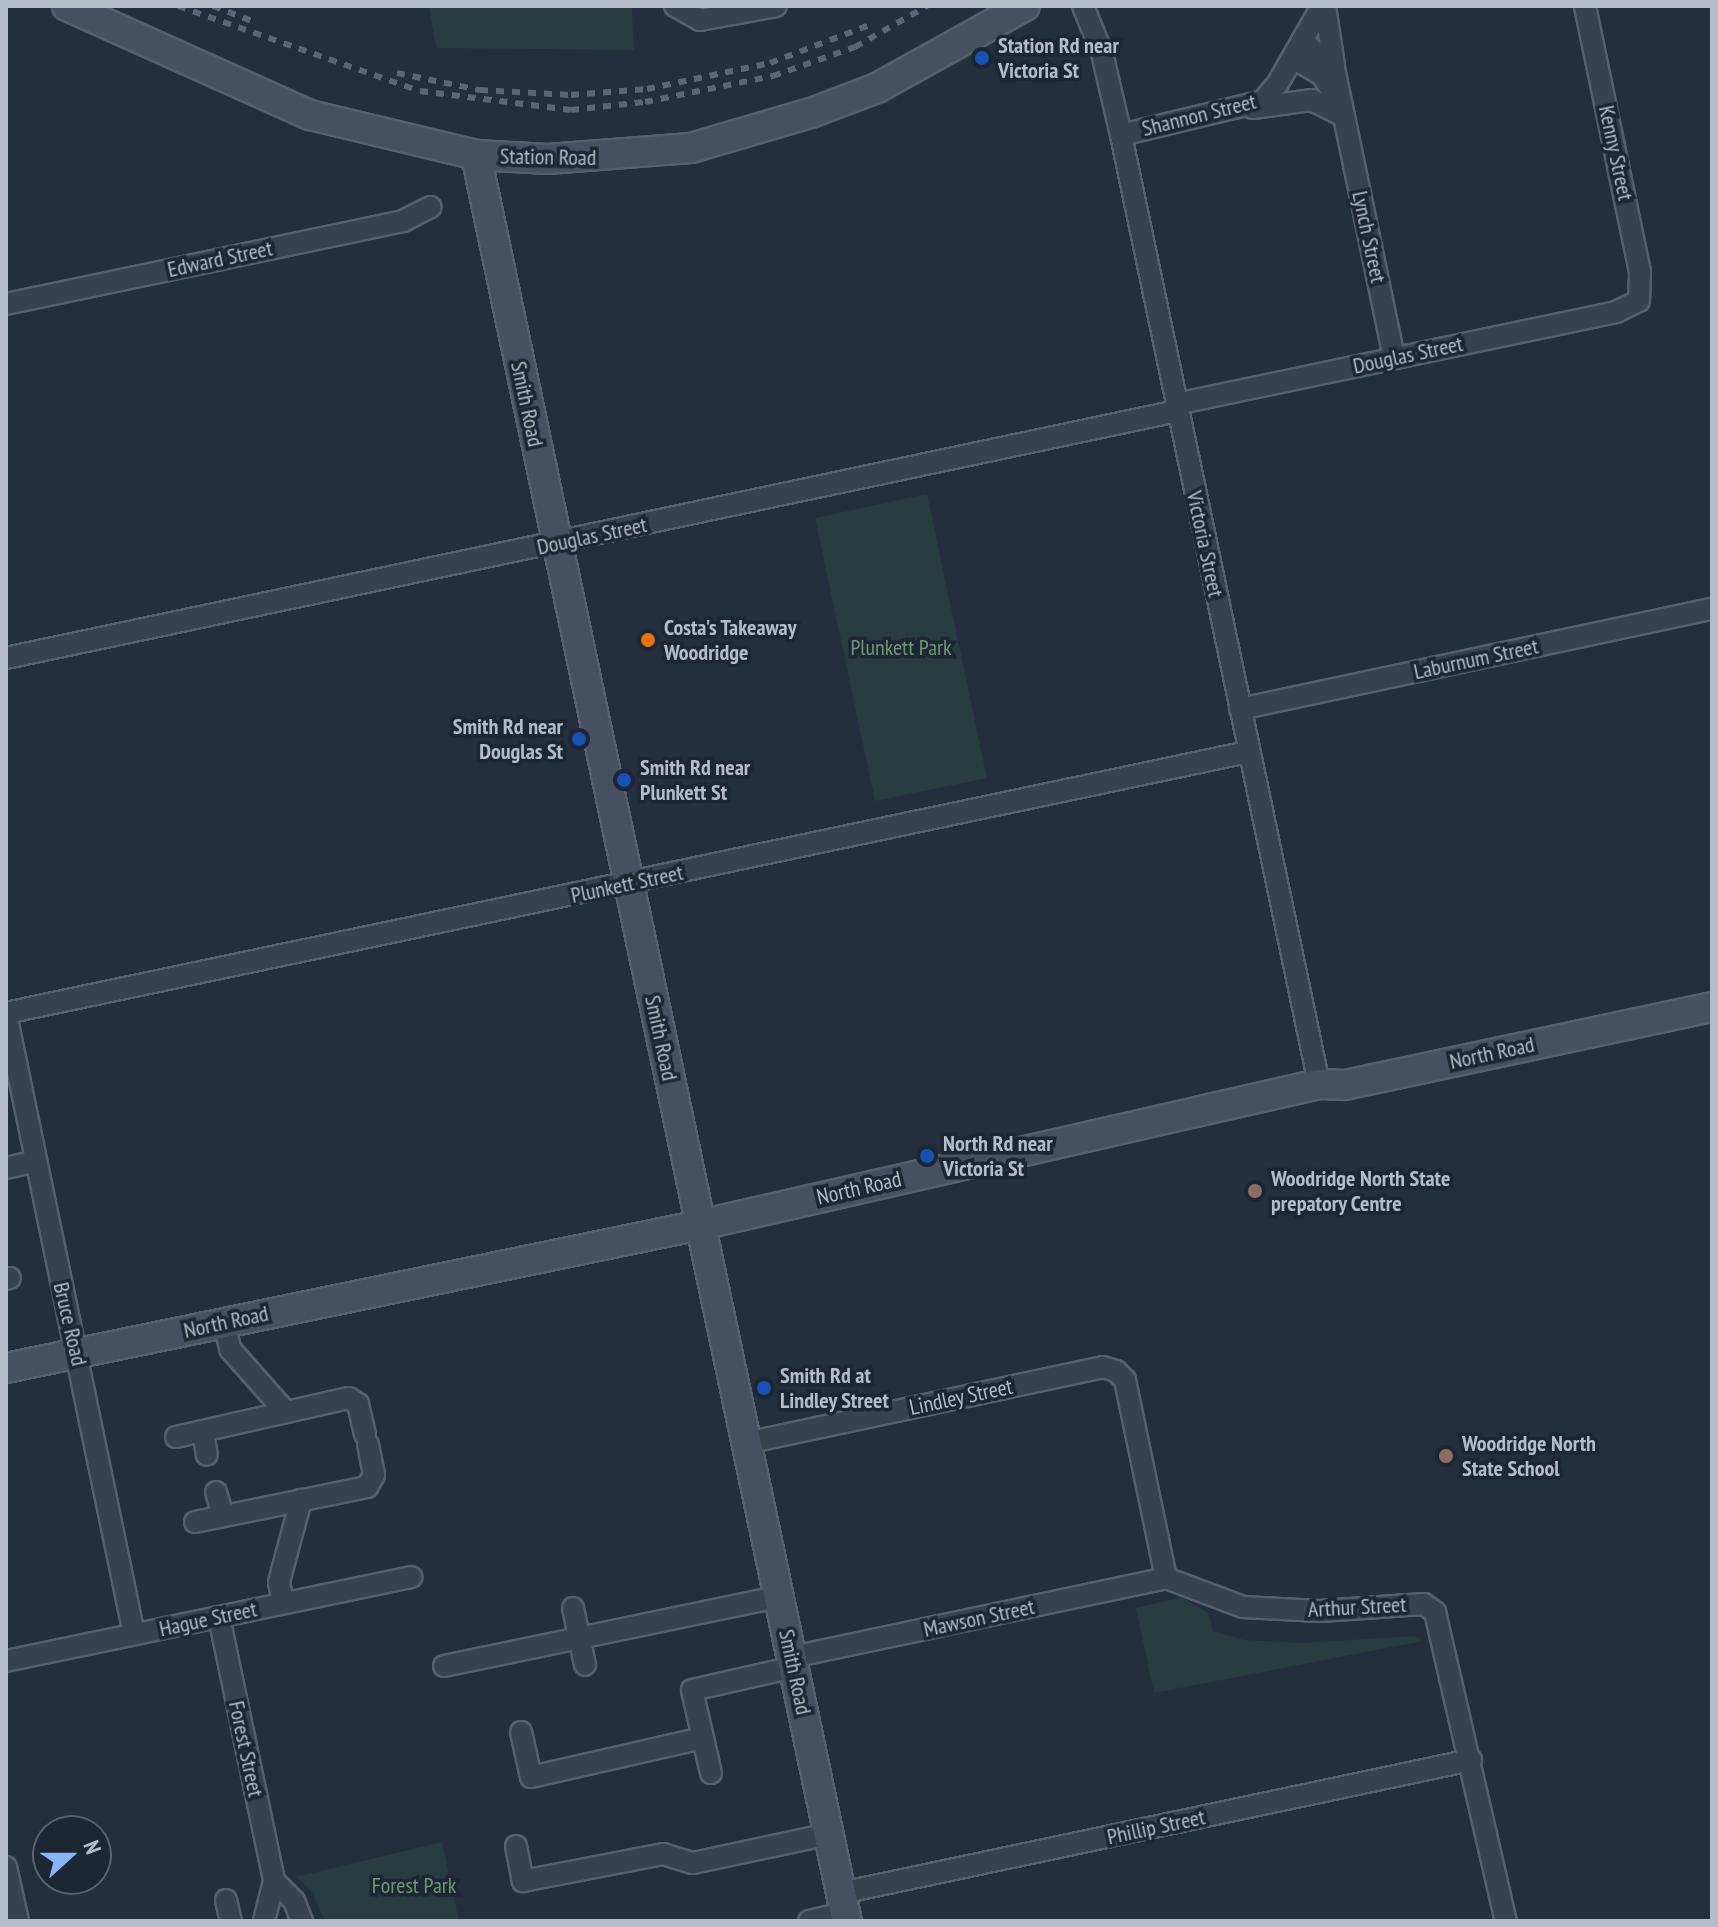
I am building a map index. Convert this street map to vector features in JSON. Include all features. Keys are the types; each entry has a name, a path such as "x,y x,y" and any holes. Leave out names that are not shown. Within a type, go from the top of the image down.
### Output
{"street":[{"name":"Station Road","path":"67,6 310,115 476,155 617,157 691,148 749,133 877,88 1025,6"},
{"path":"678,9 700,20 776,6"},
{"name":"Victoria Street","path":"1083,6 1102,53 1121,135 1319,1084"},
{"name":"Shannon Street","path":"1121,135 1245,108 1273,92 1324,6"},
{"name":"Lynch Street","path":"1324,6 1343,114 1394,358"},
{"name":"Kenny Street","path":"1585,6 1640,272 1639,301"},
{"path":"1297,50 1335,70"},
{"name":"Lynch Street","path":"1297,50 1321,74 1343,114"},
{"path":"1245,108 1307,99 1343,114"},
{"name":"Smith Road","path":"476,155 844,1909"},
{"name":"Edward Street","path":"6,304 403,221 431,207"},
{"name":"Douglas Street","path":"6,658 556,544 1394,358 1616,312 1639,301"},
{"name":"Laburnum Street","path":"1240,709 1712,609"},
{"name":"Plunkett Street","path":"6,1014 1248,752"},
{"name":"North Road","path":"6,1368 700,1225 1319,1084 1345,1085 1712,1007"},
{"name":"Bruce Road","path":"6,1014 134,1634"},
{"path":"6,1168 36,1161"},
{"path":"224,1322 230,1349 286,1412"},
{"name":"Lindley Street","path":"746,1443 1103,1367 1125,1380 1166,1578"},
{"path":"176,1437 349,1398 358,1404 366,1439 374,1475 367,1487 195,1522"},
{"path":"203,1431 207,1455"},
{"path":"216,1492 223,1516"},
{"path":"283,1603 279,1582 301,1500"},
{"name":"Hague Street","path":"6,1661 411,1577"},
{"name":"Arthur Street","path":"1166,1578 1243,1607 1320,1611 1424,1604 1442,1627 1506,1921"},
{"name":"Mawson Street","path":"703,1738 692,1690 793,1662 1166,1578"},
{"path":"444,1666 778,1597"},
{"path":"573,1608 585,1665"},
{"name":"Forest Street","path":"219,1617 274,1881 264,1921"},
{"path":"521,1732 531,1777 703,1738 711,1773"},
{"name":"Phillip Street","path":"809,1921 844,1909 1471,1760"},
{"path":"516,1846 523,1881 663,1854 693,1863 829,1834"},
{"path":"6,1867 18,1921"},
{"name":"Forest Street","path":"274,1881 294,1901 302,1921"},
{"path":"226,1900 231,1921"}],"green space":[{"path":"429,6 632,6 634,50 436,48"},
{"name":"Plunkett Park","path":"927,494 987,778 875,801 815,518"},
{"path":"1182,1597 1209,1614 1213,1631 1244,1640 1302,1643 1415,1636 1423,1641 1154,1693 1136,1608"},
{"name":"Forest Park","path":"442,1842 459,1921 325,1921 311,1890 296,1877"}],"railway":[{"path":"178,6 420,91 571,110 645,102 773,76 855,47 927,6"},
{"path":"213,6 250,20"},
{"path":"397,73 480,90 571,95 647,89 770,63 872,24"}],"place":[{"name":"Station Rd near Victoria St","path":"982,58"},
{"name":"Costa's Takeaway Woodridge","path":"648,640"},
{"name":"Smith Rd near Douglas St","path":"579,739"},
{"name":"Smith Rd near Plunkett St","path":"624,780"},
{"name":"North Rd near Victoria St","path":"927,1156"},
{"name":"Woodridge North State prepatory Centre","path":"1255,1191"},
{"name":"Smith Rd at Lindley Street","path":"764,1388"},
{"name":"Woodridge North State School","path":"1446,1456"}]}
